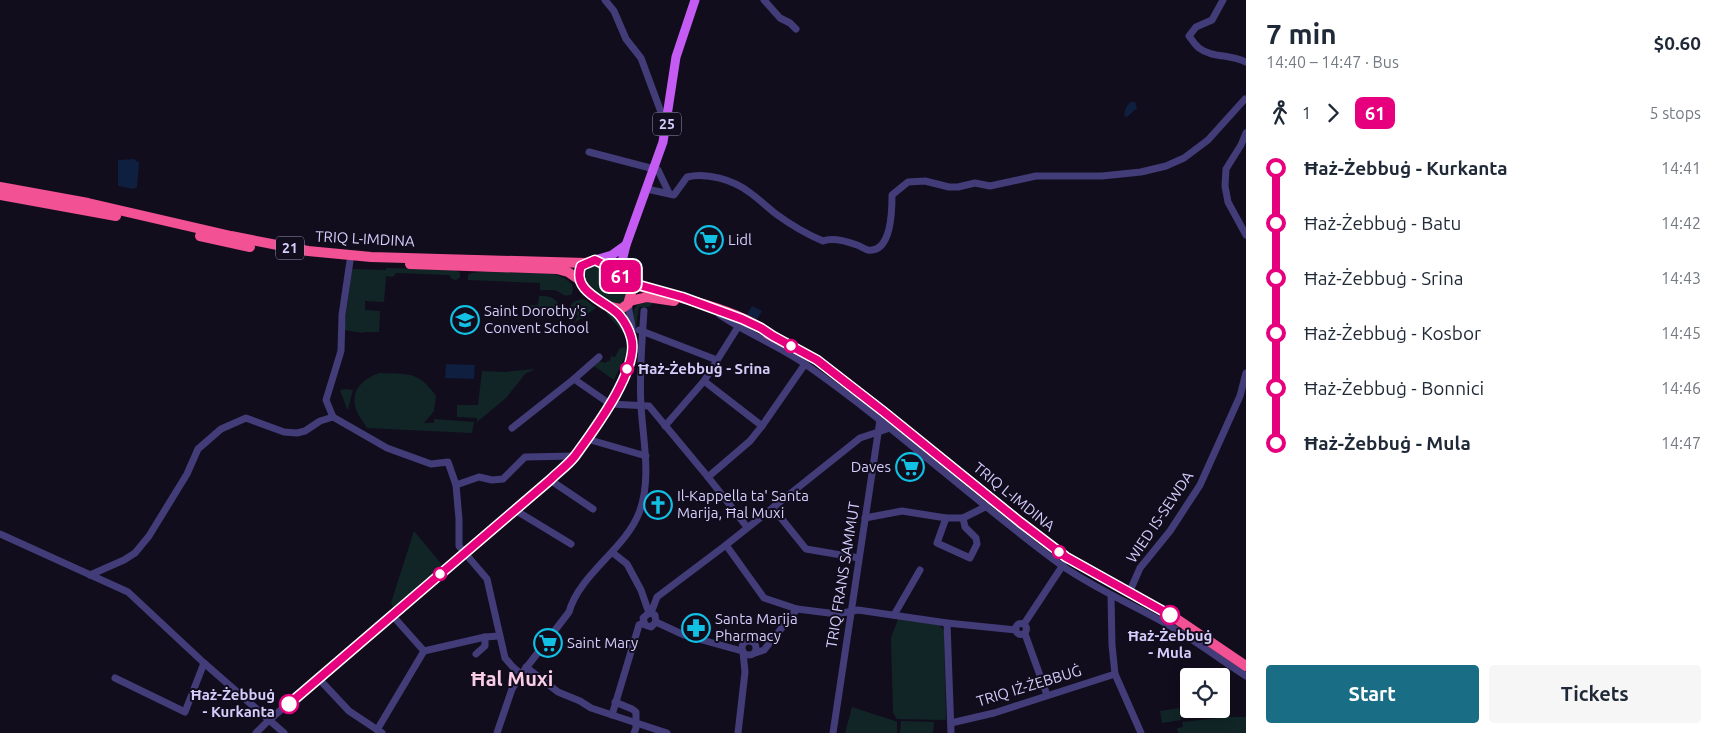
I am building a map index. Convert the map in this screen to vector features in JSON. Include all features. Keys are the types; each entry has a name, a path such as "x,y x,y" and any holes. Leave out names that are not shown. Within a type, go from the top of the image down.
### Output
{"highway":[{"name":"TRIQ L-IMDINA","path":"0,187 88,203 308,252 371,257 590,261 607,266 625,280 718,309 761,328 825,366 1066,557 1175,618 1246,666"},
{"name":"TRIQ L-IMDINA","path":"0,195 119,216 231,244 296,256 465,267 557,269 568,272 581,281 584,287 609,307 620,310 629,302 656,298 681,302 773,336"},
{"path":"581,281 579,272 581,266 590,261"},
{"path":"625,280 631,294 629,302"}],"main road":[{"name":"25","path":"625,280 622,265 626,245 655,168 666,126 676,57 695,0"},
{"path":"590,261 612,254 626,245"}],"street":[{"path":"605,0 614,11 626,39 641,58 666,126"},
{"path":"764,0 780,18 790,23 796,29"},
{"path":"1223,0 1212,20 1196,27 1189,36 1198,48 1210,54 1237,57 1246,62"},
{"path":"647,189 674,195 683,181 693,175 728,180 748,191 804,233 822,241 830,238 868,250 882,244 891,223 892,195 908,182 925,181 948,187 975,183 990,186 1036,176 1102,176 1150,170 1176,163 1184,158 1213,135 1246,99"},
{"path":"1246,133 1226,169 1224,186 1228,202 1246,235"},
{"path":"589,152 655,168 661,173 669,193"},
{"path":"350,261 342,315 341,351 326,400 333,417 388,448 431,464 448,462 456,485 459,546 487,579 505,658 521,674"},
{"path":"256,733 550,480 574,456 610,404 631,360 632,327 629,302"},
{"path":"609,307 620,316 631,337"},
{"path":"497,733 512,689 521,674 569,612 572,601 612,553 640,513 645,493 646,456 640,405 644,311"},
{"name":"TRIQ L-IMDINA","path":"720,315 805,364 880,420 1062,566 1111,595 1170,626 1246,676"},
{"path":"632,327 717,360"},
{"path":"665,426 704,380 738,327"},
{"path":"512,428 574,380 599,357"},
{"path":"708,477 750,441 805,364"},
{"name":"WIED IS-SEWDA","path":"1129,593 1140,568 1170,531 1200,485 1240,396 1246,372"},
{"path":"574,380 610,404 649,406 747,527"},
{"path":"704,380 762,426"},
{"path":"90,574 124,560 135,552 149,536 187,474 198,449 221,428 246,418 284,432 297,433 305,431 320,421 333,417"},
{"name":"TRIQ FRANS SAMMUT","path":"834,733 880,420"},
{"path":"643,623 644,616 650,613 658,597 860,438 890,428"},
{"path":"587,439 646,456"},
{"path":"456,485 479,477 492,480 503,479 525,457 574,456"},
{"path":"550,480 593,509"},
{"path":"865,518 902,511 946,518 963,518 987,506"},
{"path":"773,508 806,549 859,558"},
{"path":"515,510 572,544"},
{"path":"946,518 937,543 970,558 976,544 976,538 965,528 963,518"},
{"path":"0,534 128,592 268,721 284,733"},
{"path":"726,545 764,598 797,609 837,614 858,610 947,623 1016,630 1019,634 1024,634"},
{"path":"612,553 627,564 641,590 650,613 655,615 656,622"},
{"path":"1024,624 1062,566"},
{"path":"894,615 920,570"},
{"path":"1111,595 1112,645 1115,674 1141,733"},
{"path":"656,622 684,635 716,643 743,652 748,656 764,650 797,609"},
{"path":"392,615 424,651"},
{"path":"643,623 651,627 656,622"},
{"path":"612,715 638,625 643,623"},
{"path":"947,623 951,733"},
{"path":"1016,630 1018,624 1024,624"},
{"path":"1024,624 1027,629 1024,634"},
{"path":"1024,634 1047,695"},
{"path":"319,679 349,711 380,732 424,651 485,637 499,636"},
{"path":"476,654 485,646 485,637"},
{"path":"716,643 752,642 756,645 772,640"},
{"path":"738,733 745,672 742,646 745,642"},
{"path":"745,672 757,649 756,645"},
{"path":"114,678 185,712 204,663"},
{"path":"526,668 558,692 591,708 667,733"},
{"name":"TRIQ IŻ-ŻEBBUĠ","path":"951,723 994,713 1115,674"},
{"path":"615,702 634,710 636,724 634,733"}],"green space":[{"path":"593,266 604,269 620,280 626,290 623,303 606,301 591,290 584,276 586,270"},
{"path":"386,268 455,270 460,273 460,277 456,280 452,279 449,275 396,273 393,277 386,276 384,302 365,301 365,310 380,311 379,332 363,333 344,330 352,269 386,270"},
{"path":"489,271 555,274 572,284 572,294 566,296 555,290 540,290 540,283 468,280 468,275 472,273"},
{"path":"539,296 549,297 556,301 560,307 555,315 546,310 529,310 529,305 538,305"},
{"path":"583,299 596,308 573,324 578,316 570,311 569,308 571,304"},
{"path":"656,300 649,307 639,307 636,327 634,325 635,308 644,302"},
{"path":"607,311 620,321 627,337 607,314"},
{"path":"625,347 626,354 614,380 594,366 599,361 605,363 610,360 611,356 615,357 619,349"},
{"path":"535,369 525,374 506,398 477,422 477,418 457,417 457,405 478,405 482,371 504,372"},
{"path":"379,373 397,373 412,376 424,382 430,388 436,396 434,411 424,423 434,423 434,419 474,422 472,433 367,428 357,412 355,402 356,391 368,378"},
{"path":"340,390 353,390 348,409"},
{"path":"414,531 442,565 393,607 391,603"},
{"path":"898,619 939,624 944,631 946,720 897,719 893,713 891,638"},
{"path":"852,707 897,722 897,733 845,733"},
{"path":"1179,708 1181,720 1162,723 1160,711"},
{"path":"1246,717 1246,733 1178,733 1177,728 1183,727 1182,722"},
{"path":"901,721 934,722 933,733 900,733"}],"water":[{"path":"1131,102 1135,102 1137,108 1127,117 1124,116 1126,108"},
{"path":"134,159 139,163 137,187 133,189 118,186 118,160"},
{"path":"752,306 762,311 756,321 746,316"},
{"path":"446,364 475,365 474,379 445,378"}],"bus line":[{"name":"61","path":"289,704 550,480 574,456 604,415 631,360 632,344 631,337 620,316 584,287 581,281 579,272 581,266 595,260 607,266 628,282 682,297 742,319 817,360 1066,557 1170,615"}],"place":[{"name":"Lidl","path":"709,240"},
{"name":"Saint Dorothy's Convent School","path":"465,320"},
{"name":"Ħaż-Żebbuġ - Srina","path":"627,369"},
{"name":"Daves","path":"910,467"},
{"name":"Il-Kappella ta' Santa Marija, Ħal Muxi","path":"658,505"},
{"name":"Ħaż-Żebbuġ - Mula","path":"1170,615"},
{"name":"Santa Marija Pharmacy","path":"696,628"},
{"name":"Saint Mary","path":"548,643"},
{"name":"Ħaż-Żebbuġ - Kurkanta","path":"289,704"}],"district":[{"name":"Ħal Muxi","path":"512,679"}]}
